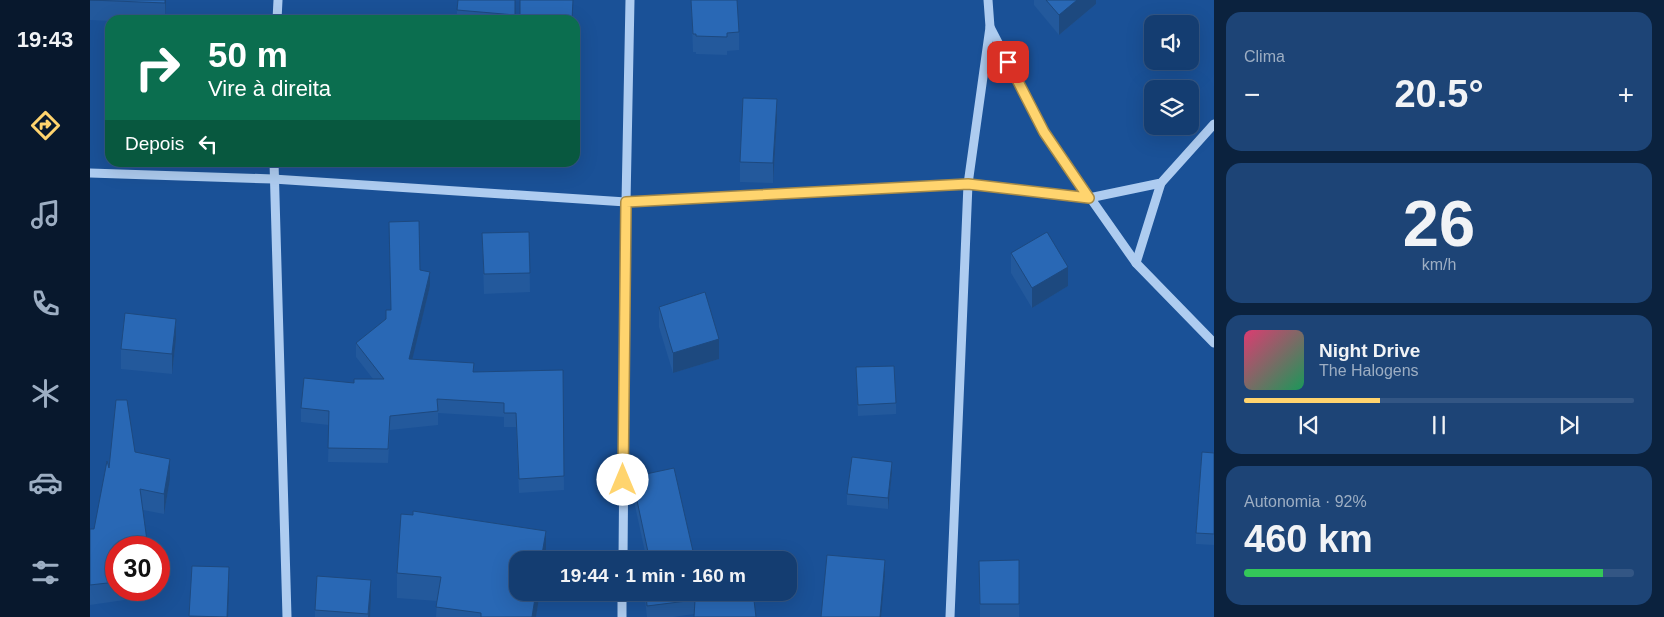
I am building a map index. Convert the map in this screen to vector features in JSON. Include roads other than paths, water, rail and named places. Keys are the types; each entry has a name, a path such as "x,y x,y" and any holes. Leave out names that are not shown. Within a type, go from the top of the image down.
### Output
{"street":[{"path":"277,15 278,0"},
{"path":"622,551 630,0"},
{"path":"950,617 968,184 990,27 988,0"},
{"path":"990,27 1044,132 1089,198 1136,263 1214,343"},
{"path":"1136,263 1161,183 1214,124"},
{"path":"274,167 287,617"},
{"path":"90,173 273,179 626,202 968,184 1089,198 1161,183"},
{"path":"622,601 622,617"}]}
